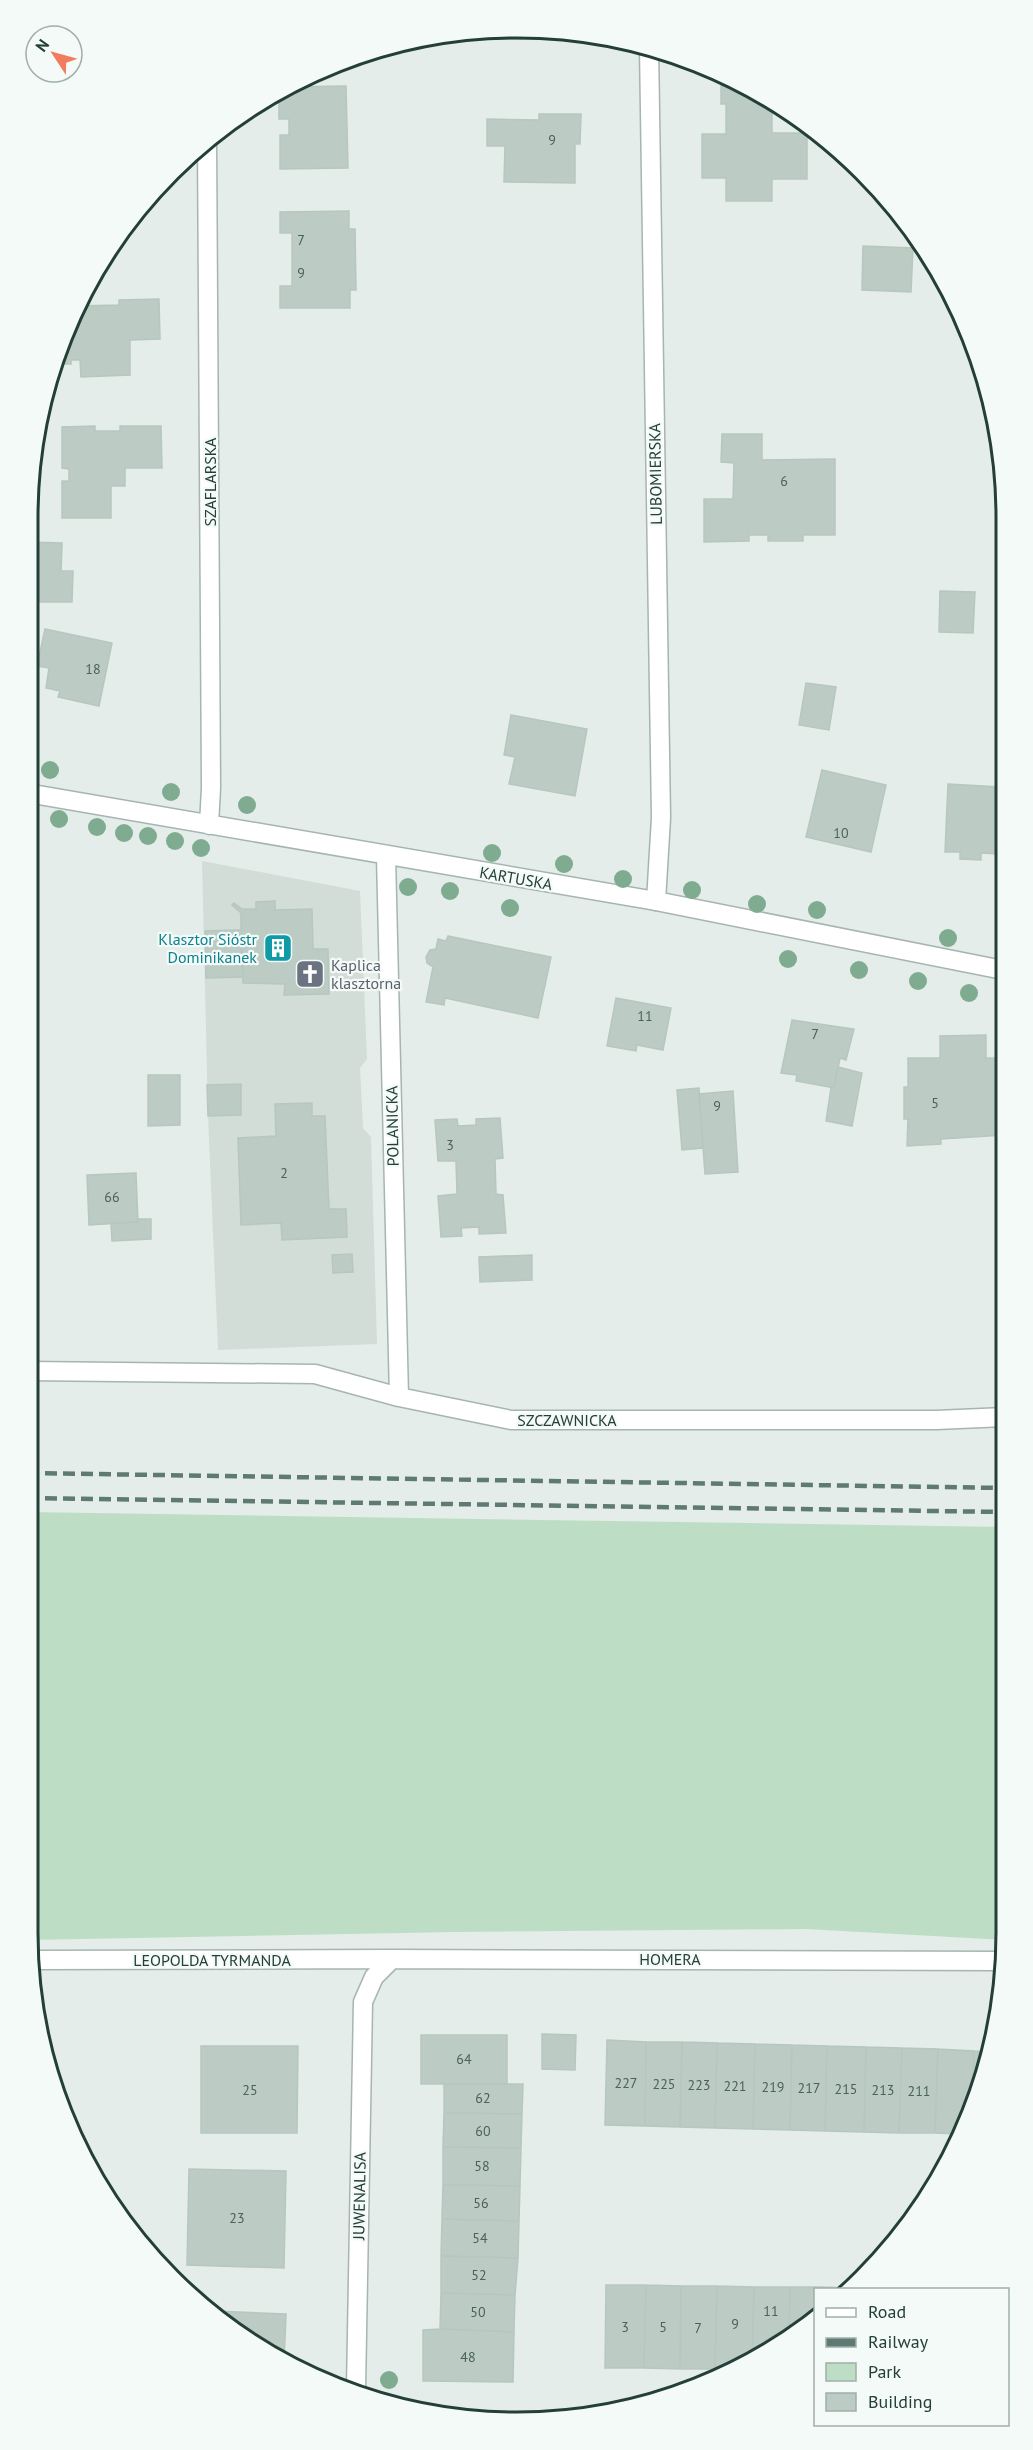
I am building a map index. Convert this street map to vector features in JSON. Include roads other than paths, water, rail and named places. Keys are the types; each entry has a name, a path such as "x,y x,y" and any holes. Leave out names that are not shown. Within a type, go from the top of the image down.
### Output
{"street":[{"name":"LUBOMIERSKA","path":"649,57 661,818 656,901"},
{"name":"SZAFLARSKA","path":"207,151 211,776 209,825"},
{"name":"KARTUSKA","path":"38,795 656,901 996,969"},
{"name":"POLANICKA","path":"386,856 399,1397"},
{"name":"SZCZAWNICKA","path":"38,1371 315,1374 399,1397 511,1420 936,1420 996,1417"},
{"name":"LEOPOLDA TYRMANDA","path":"39,1960 392,1959"},
{"name":"HOMERA","path":"392,1959 994,1961"},
{"name":"JUWENALISA","path":"356,2384 363,2002 375,1977 392,1959"}],"railway":[{"path":"38,1473 996,1488"},
{"path":"38,1498 996,1512"}],"place":[{"name":"Klasztor Sióstr Dominikanek","path":"278,948"},
{"name":"Kaplica klasztorna","path":"310,974"}]}
